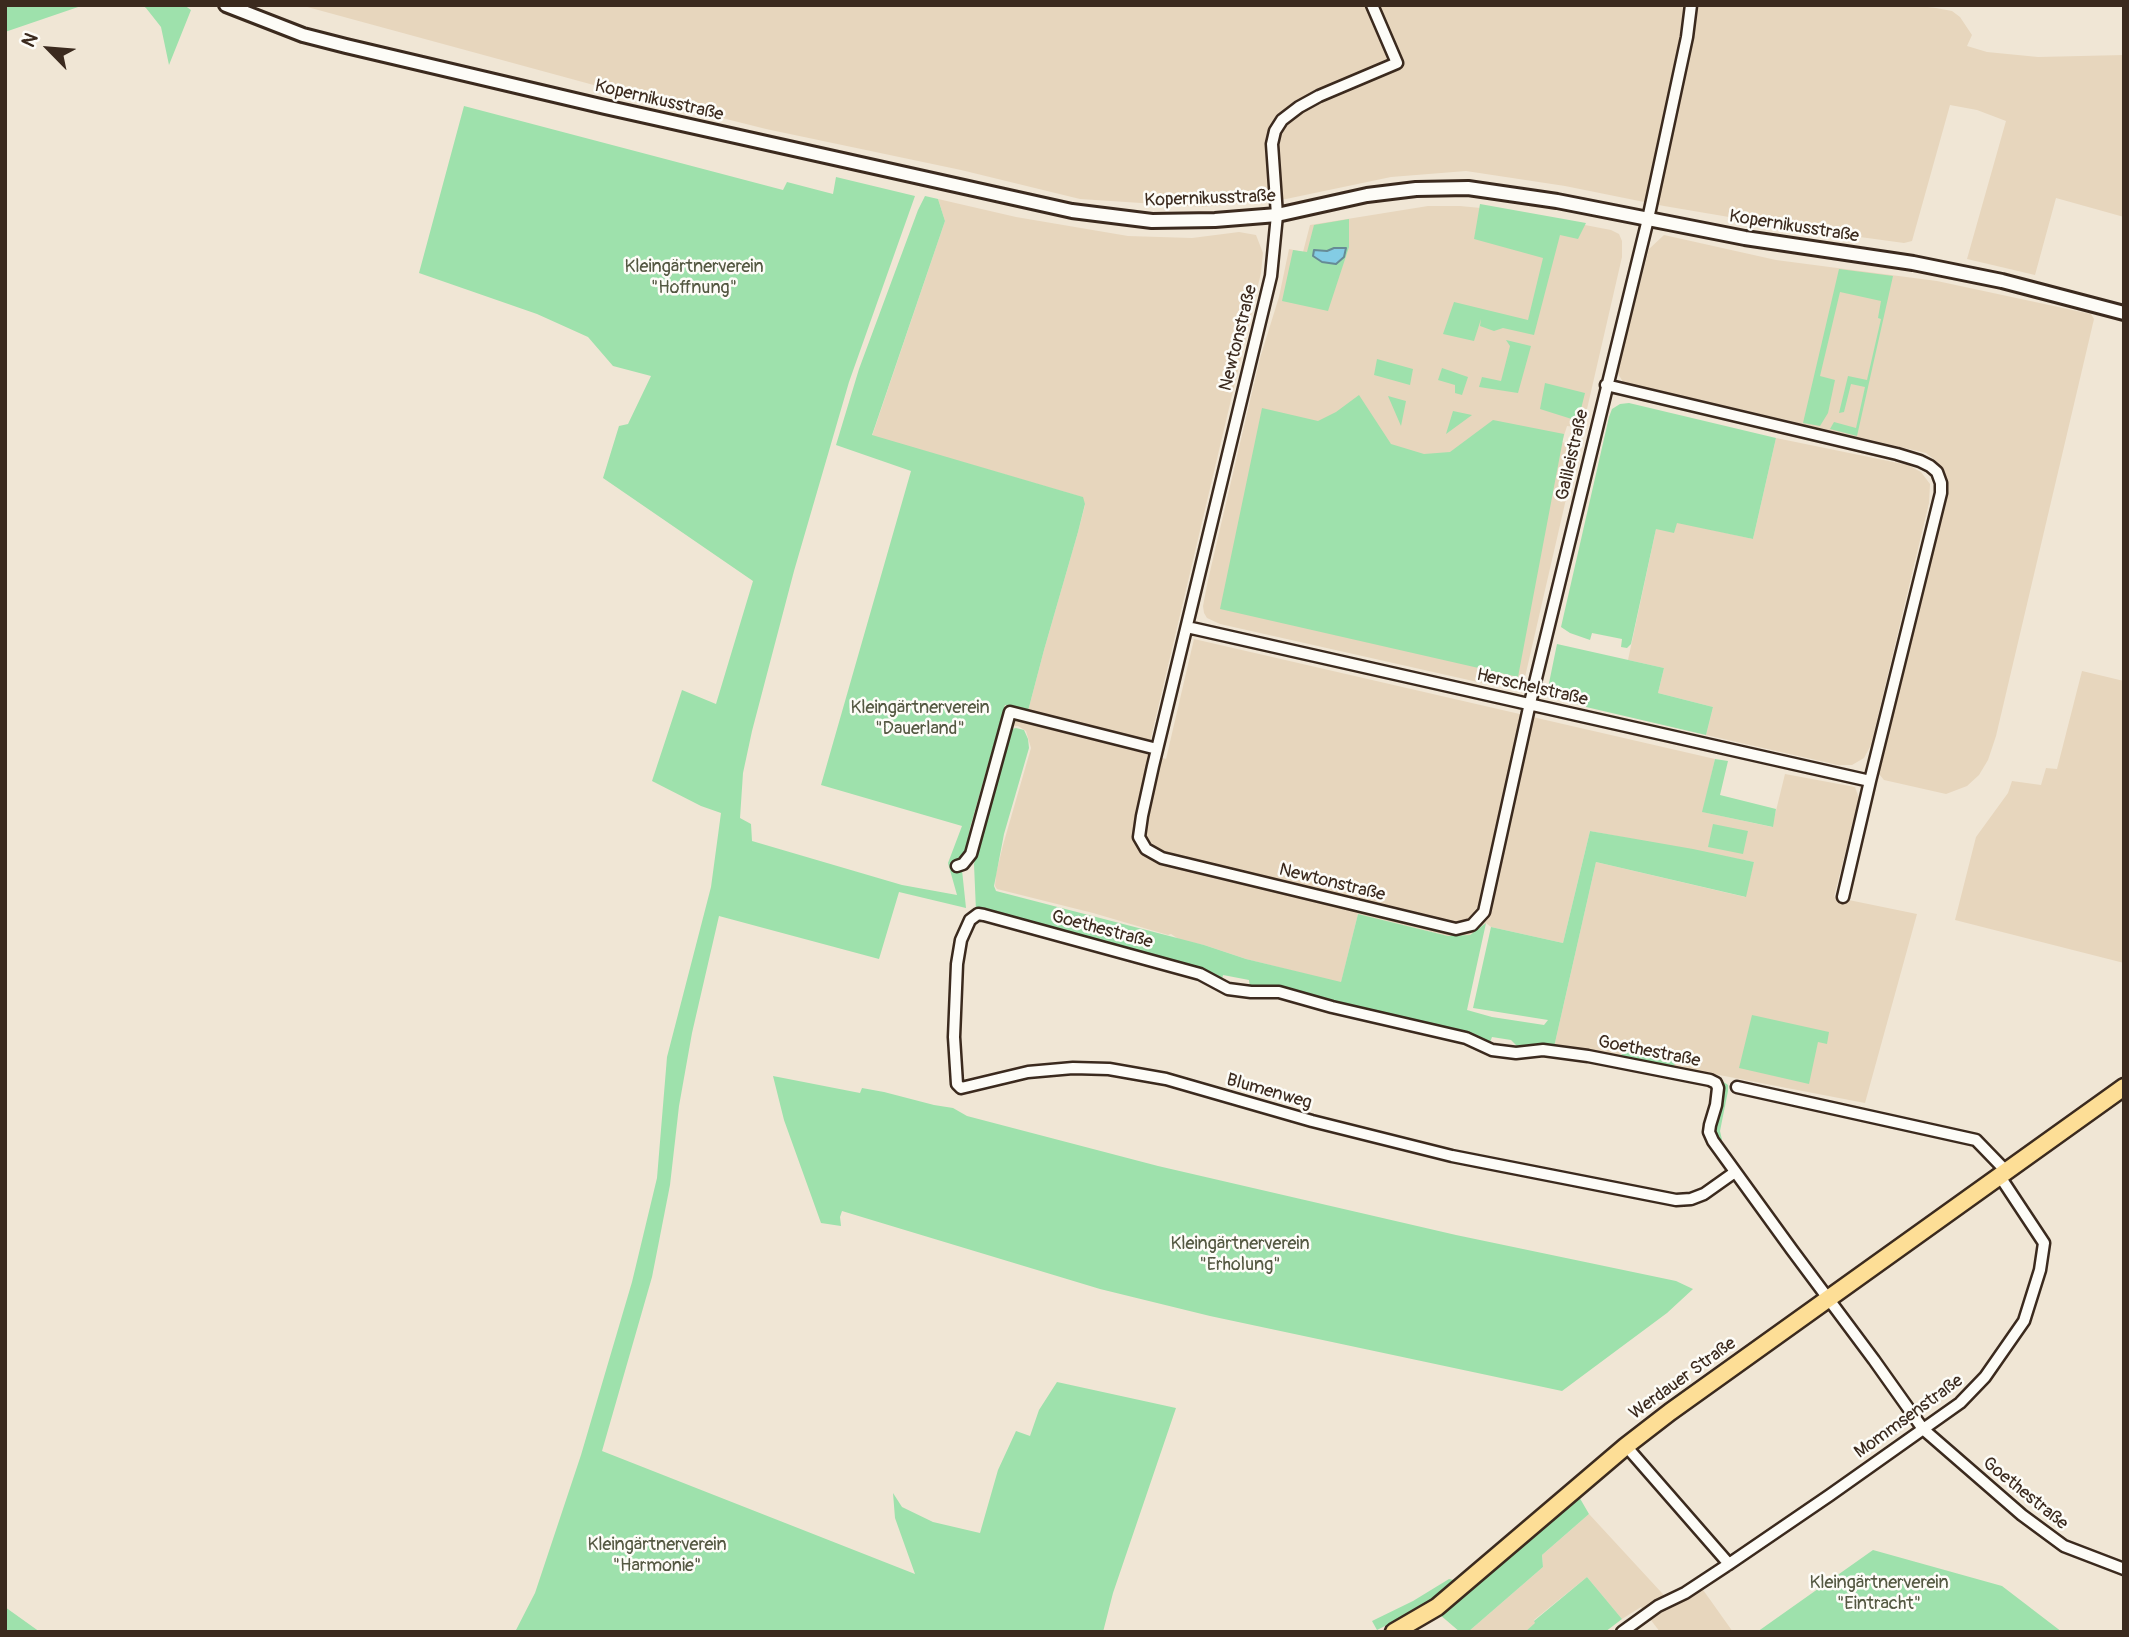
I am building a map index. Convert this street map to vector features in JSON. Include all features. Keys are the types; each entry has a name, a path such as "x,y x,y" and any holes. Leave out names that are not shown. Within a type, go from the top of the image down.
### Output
{"main road":[{"name":"Werdauer Straße","path":"1394,1632 1437,1608 1626,1446 1827,1298 2124,1087"}],"street":[{"name":"Kopernikusstraße","path":"226,5 293,32 346,46 1072,211 1152,221 1215,220 1277,215 1367,195 1416,189 1468,188 1512,193 1745,238 1913,263 2002,281 2124,313"},
{"name":"Newtonstraße","path":"1372,5 1397,63 1299,107 1282,120 1275,131 1272,144 1277,215 1271,276 1157,749 1139,837 1146,849 1162,858 1456,929 1472,925 1485,912"},
{"name":"Galileistraße","path":"1485,912 1530,704 1647,219 1687,37 1691,5"},
{"path":"1606,385 1896,454 1920,461 1937,472 1941,493 1843,897"},
{"name":"Herschelstraße","path":"1187,627 1870,781"},
{"path":"957,866 964,864 971,854 1010,712 1157,749"},
{"name":"Goethestraße","path":"975,916 997,918 1172,966 1211,979 1228,989 1279,992 1466,1038 1492,1051 1516,1053 1543,1050 1588,1056 1716,1083 1719,1093 1709,1132 1713,1141 1923,1429 2022,1515 2064,1546 2124,1569"},
{"name":"Blumenweg","path":"975,916 970,920 961,940 957,964 954,1037 957,1084 961,1088 1028,1072 1073,1068 1109,1069 1166,1079 1312,1121 1452,1156 1676,1200 1691,1199 1704,1194 1735,1172"},
{"path":"1737,1087 1976,1140 2003,1173"},
{"name":"Mommsenstraße","path":"1622,1632 1658,1606 1685,1593 1729,1564 1972,1392 2024,1321 2040,1270 2044,1243 2003,1173"},
{"path":"1626,1446 1729,1564"}],"shaded area":[{"path":"300,5 1910,5 1936,8 1952,11 1960,17 1972,35 1967,46 1987,52 2038,57 2124,55 2124,217 2056,198 2035,275 1967,259 2006,121 1977,110 1950,105 1912,241 1904,243 1794,228 1565,186 1466,171 1391,177 1286,199 1202,207 1080,199 961,170 766,129"},
{"path":"938,199 1016,217 1128,236 1192,238 1239,232 1256,235 1263,253 1261,273 1150,742 1028,711 1085,505 1082,497 872,436 945,221"},
{"path":"1428,206 1512,211 1611,230 1619,234 1622,241 1622,257 1584,422 1575,427 1567,426 1562,442 1570,445 1575,460 1525,677 1522,683 1513,687 1482,683 1220,624 1207,618 1204,613 1208,580 1260,358 1279,297 1289,249 1303,252 1310,225"},
{"path":"1664,235 1776,260 1937,281 2091,314 2094,319 1996,736 1988,760 1979,775 1967,786 1946,794 1884,780 1879,774 1948,492 1946,477 1936,461 1926,453 1623,382 1617,372 1649,249"},
{"path":"1776,438 1908,465 1921,472 1930,484 1929,503 1871,745 1864,758 1852,765 1838,765 1706,735 1713,707 1658,693 1664,668 1628,660 1656,529 1677,522 1753,539"},
{"path":"1194,639 1715,759 1703,812 1772,827 1785,774 1855,787 1859,798 1834,897 1917,914 1865,1103 1641,1060 1554,1047 1596,862 1745,897 1754,862 1590,831 1563,943 1491,927 1486,923 1470,935 1448,936 1358,914 1341,983 1180,940 1171,934 997,889 996,874 1031,748 1026,731 1012,726 1016,721 1025,722 1166,759"},
{"path":"2082,671 2124,681 2124,963 1955,920 1976,837 2008,793 2012,781 2041,785 2046,768 2057,769"},
{"path":"1589,1514 1673,1605 1701,1587 1733,1632 1660,1632 1641,1607 1622,1619 1587,1577 1534,1620 1536,1623 1525,1632 1468,1632 1543,1567 1542,1555"}],"green space":[{"path":"5,5 84,5 5,32"},
{"path":"142,5 184,5 191,10 169,65 161,27"},
{"path":"464,106 783,190 787,182 833,194 836,177 915,196 849,382 794,571 752,731 743,773 740,818 751,824 752,841 902,885 957,895 948,863 962,826 821,785 911,471 836,445 859,369 925,196 938,199 945,221 872,435 1083,497 1085,504 1078,532 1028,711 1005,705 970,828 962,870 966,908 899,892 879,959 719,916 692,1033 679,1106 670,1185 652,1277 602,1451 915,1574 895,1518 893,1493 902,1507 933,1522 980,1533 998,1470 1016,1431 1030,1436 1039,1410 1057,1382 1176,1408 1113,1593 1103,1632 515,1632 535,1593 581,1455 632,1282 657,1178 667,1057 711,887 721,813 652,781 682,690 716,704 753,581 603,478 619,426 628,424 651,376 613,366 588,337 537,314 419,273"},
{"path":"1480,204 1586,223 1578,239 1560,235 1534,335 1503,328 1494,331 1480,326 1481,319 1474,341 1443,334 1454,302 1528,320 1543,258 1474,239"},
{"path":"1349,219 1349,247 1328,311 1282,301 1293,250 1307,252 1314,225"},
{"path":"1839,269 1893,276 1857,436 1830,429 1834,422 1856,428 1865,387 1851,384 1844,412 1839,413 1848,376 1867,380 1881,319 1878,318 1881,301 1840,292 1820,376 1835,380 1828,413 1820,426 1803,423"},
{"path":"1506,340 1531,346 1518,393 1479,387 1482,377 1501,381 1510,346"},
{"path":"1377,359 1413,369 1410,385 1374,375"},
{"path":"1442,368 1468,377 1462,395 1455,393 1455,385 1438,380"},
{"path":"1545,383 1585,393 1578,421 1540,409"},
{"path":"1359,395 1391,444 1424,454 1450,452 1493,420 1564,434 1518,677 1220,609 1262,408 1318,421"},
{"path":"1388,396 1406,401 1401,426"},
{"path":"1629,403 1776,438 1753,539 1677,523 1674,533 1656,529 1631,644 1627,648 1621,647 1622,639 1592,633 1590,640 1561,627 1609,417 1612,409"},
{"path":"1453,411 1472,415 1446,434"},
{"path":"1557,644 1664,668 1658,693 1713,707 1706,735 1586,707 1588,699 1581,698 1580,705 1552,697 1548,688"},
{"path":"1012,729 1024,730 1029,748 1004,834 994,886 996,891 1341,982 1358,914 1448,936 1470,935 1486,923 1467,1010 1492,1017 1544,1025 1548,1020 1473,1008 1491,927 1563,943 1590,831 1754,862 1746,897 1596,862 1554,1047 1520,1049 1511,1040 1492,1037 1489,1045 1454,1030 1267,987 1250,988 1249,980 1223,975 1221,983 1216,976 1193,966 999,913 976,911 974,864 979,841 1008,739"},
{"path":"1715,759 1728,761 1720,795 1776,809 1773,827 1702,812"},
{"path":"1713,824 1748,831 1743,854 1708,847"},
{"path":"1752,1015 1829,1032 1827,1044 1818,1042 1809,1084 1739,1068"},
{"path":"1623,1048 1676,1058 1674,1067 1621,1057"},
{"name":"Kleingärtnerverein \"Erholung\"","path":"773,1076 860,1093 862,1088 884,1092 953,1108 967,1116 1158,1166 1456,1235 1676,1281 1693,1289 1667,1313 1562,1391 1210,1316 1100,1289 842,1211 841,1226 821,1223 784,1120"},
{"path":"1722,1081 1728,1085 1728,1091 1720,1144 1713,1131"},
{"path":"1578,1495 1589,1514 1542,1555 1543,1567 1468,1632 1460,1632 1439,1614 1471,1591"},
{"name":"Kleingärtnerverein \"Eintracht\"","path":"1873,1550 2002,1586 2062,1632 1757,1632"},
{"path":"1587,1577 1622,1619 1605,1632 1525,1632 1534,1621"},
{"path":"1449,1579 1459,1581 1419,1609 1377,1630 1372,1621"},
{"path":"5,1607 40,1632 5,1632"}],"water":[{"path":"1346,248 1344,257 1336,264 1322,262 1313,256 1314,250 1327,251"}],"park label":[{"name":"Kleingärtnerverein \"Hoffnung\"","path":"694,277"},
{"name":"Kleingärtnerverein \"Dauerland\"","path":"920,718"},
{"name":"Kleingärtnerverein \"Harmonie\"","path":"657,1555"}]}
